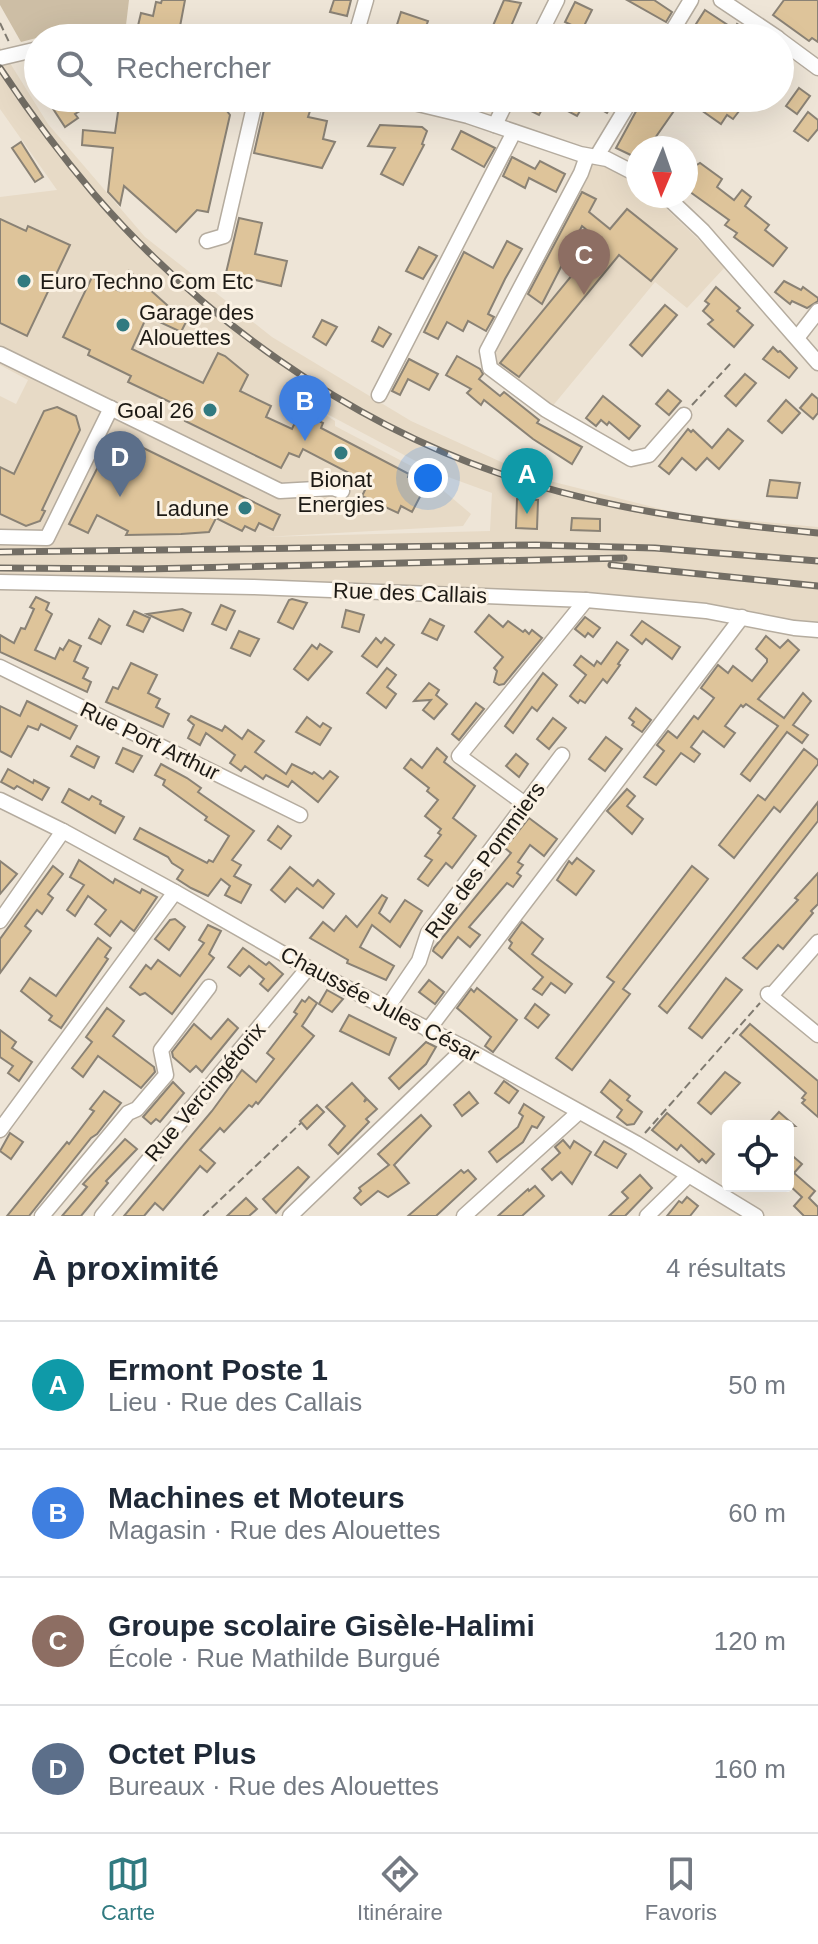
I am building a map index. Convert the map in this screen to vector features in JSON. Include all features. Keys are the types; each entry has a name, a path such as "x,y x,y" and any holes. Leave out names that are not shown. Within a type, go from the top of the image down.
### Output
{"street":[{"path":"359,24 366,0"},
{"path":"545,24 557,0"},
{"path":"676,24 691,0"},
{"path":"721,0 757,24"},
{"path":"794,50 818,68"},
{"path":"207,241 224,236 253,112"},
{"path":"446,112 592,156 626,170"},
{"path":"495,125 501,112"},
{"path":"622,112 581,173 487,351 490,368 546,410 631,459 649,455 684,415"},
{"path":"379,395 514,132"},
{"path":"679,208 703,231 818,363"},
{"path":"797,338 818,311"},
{"path":"0,354 280,491 333,488 342,491"},
{"path":"0,537 47,538 111,408"},
{"name":"Rue des Callais","path":"0,582 253,587 586,600 706,611 818,630"},
{"path":"525,804 459,756 586,600"},
{"path":"428,1030 742,617"},
{"name":"Rue Port Arthur","path":"0,667 300,815"},
{"name":"Rue des Pommiers","path":"387,1008 419,961 428,933 562,755"},
{"name":"Chaussée Jules César","path":"0,800 175,892 308,968 465,1048 636,1143 756,1216"},
{"path":"0,921 63,831"},
{"path":"0,1130 175,892"},
{"path":"818,942 770,995 818,1035"},
{"name":"Rue Vercingétorix","path":"102,1216 308,968"},
{"path":"42,1216 128,1113 137,1109 166,1075 161,1050 209,987"},
{"path":"290,1216 465,1048"},
{"path":"464,1216 579,1112"},
{"path":"647,1216 688,1176"}],"path":[{"path":"0,23 7,56"},
{"path":"684,415 731,363"},
{"path":"636,1143 770,995"},
{"path":"203,1216 301,1123"}],"shaded area":[{"path":"0,0 129,0 126,24 24,24 24,41 21,42"},
{"path":"0,47 24,86 24,112 41,112 145,237 272,337 411,421 534,477 681,514 818,527 818,626 627,598 268,580 0,580 0,396 16,404 28,380 0,365 0,197 57,190 0,109","holes":["312,406 440,474 492,493 490,531 264,537 463,526 471,514 419,470 335,426 335,421"]},
{"path":"593,161 626,178 626,208 666,208 726,266 687,308 655,282 551,408 497,363 496,351"}],"building":[{"path":"162,0 185,0 180,24 138,24 141,13 153,16 156,2 161,3"},
{"path":"334,0 351,0 347,16 330,12"},
{"path":"504,0 521,3 512,24 494,24"},
{"path":"627,0 654,0 672,12 666,22"},
{"path":"784,0 818,0 818,42 812,38 809,41 794,30 794,24 785,24 773,15"},
{"path":"575,2 592,10 585,24 565,22"},
{"path":"705,10 726,24 696,24"},
{"path":"401,12 428,21 427,24 397,24"},
{"path":"799,88 810,96 797,114 794,112 794,95"},
{"path":"55,112 78,112 75,114 78,118 65,127"},
{"path":"118,112 228,112 230,115 208,212 197,210 176,232 124,186 120,205 108,192 113,148 82,145 83,130 115,133"},
{"path":"263,112 310,112 308,117 327,121 323,139 335,142 322,168 254,153"},
{"path":"636,112 673,112 656,136 626,136 626,153 616,148"},
{"path":"704,112 738,112 733,119 727,115 721,124"},
{"path":"808,112 818,120 818,129 808,141 794,131"},
{"path":"380,125 422,127 427,131 424,145 403,185 381,174 395,148 368,146"},
{"path":"461,131 495,148 484,167 452,149"},
{"path":"21,142 43,177 35,182 12,148"},
{"path":"512,157 535,169 540,161 565,174 556,192 529,178 525,188 503,176"},
{"path":"700,163 722,179 717,187 734,200 742,190 751,197 745,206 769,225 765,230 787,248 773,266 734,237 737,233 725,225 729,220 698,198"},
{"path":"582,192 596,199 589,212 610,229 627,209 677,249 651,281 619,255 519,377 500,363 600,241 582,226 542,304 528,294"},
{"path":"239,218 262,223 255,254 287,261 281,286 226,273"},
{"path":"0,219 26,231 28,226 70,245 27,336 0,323"},
{"path":"507,241 522,249 488,314 494,317 486,331 468,321 463,331 447,322 438,339 424,332 464,252 493,268"},
{"path":"419,247 437,256 423,279 406,271"},
{"path":"129,271 186,322 181,332 147,316 132,349 203,383 218,353 225,356 248,375 240,391 271,406 266,417 292,429 300,412 323,423 321,428 409,474 414,484 424,489 412,512 401,506 398,513 362,496 367,486 351,478 353,475 303,449 299,457 289,453 281,468 185,421 189,411 128,382 131,376 88,355 90,350 63,337 92,277 119,291"},
{"path":"784,281 801,290 803,287 818,301 807,308 792,301 790,304 775,292"},
{"path":"716,287 740,308 737,311 753,325 734,347 708,324 713,320 703,311 709,304 705,301"},
{"path":"665,305 677,315 642,356 630,345"},
{"path":"322,320 337,327 326,345 313,337"},
{"path":"379,327 391,334 383,347 372,341"},
{"path":"773,347 797,368 789,378 763,359"},
{"path":"457,356 480,369 483,374 479,379 500,396 504,392 539,420 537,423 582,447 572,464 533,439 484,400 481,405 467,393 471,389 446,375"},
{"path":"409,359 438,374 429,390 408,379 400,395 392,391"},
{"path":"745,374 756,383 736,406 725,396"},
{"path":"668,390 681,401 669,415 656,404"},
{"path":"812,394 818,399 818,413 813,419 800,408"},
{"path":"603,396 640,426 629,439 609,422 607,425 601,420 596,426 586,418"},
{"path":"786,400 800,413 782,433 768,421"},
{"path":"57,407 76,416 80,430 42,510 45,511 40,521 26,526 0,514 0,467 14,474 44,411"},
{"path":"688,429 712,448 728,429 743,441 719,469 707,458 696,470 682,458 669,474 659,466"},
{"path":"123,438 280,515 273,530 259,523 255,531 245,526 242,531 216,518 209,532 181,534 126,535 128,531 97,515 88,533 69,524 110,443"},
{"path":"770,480 800,483 797,498 767,496"},
{"path":"517,499 538,500 537,529 516,528"},
{"path":"572,518 600,519 600,531 571,530"},
{"path":"36,597 49,603 46,610 52,614 35,650 55,659 60,648 63,650 69,640 81,646 74,661 88,668 83,678 91,682 87,692 0,652 0,635 14,643 21,628 25,629 34,609 30,607"},
{"path":"292,599 307,603 293,629 278,622"},
{"path":"221,605 235,611 226,630 212,624"},
{"path":"182,609 191,613 183,631 147,614"},
{"path":"346,610 364,615 359,632 342,627"},
{"path":"134,611 150,618 143,632 127,625"},
{"path":"489,615 503,627 508,621 523,632 525,630 529,634 532,630 542,638 504,684 499,685 494,682 497,671 494,668 503,657 475,632"},
{"path":"585,617 600,628 593,637 588,633 585,637 575,629"},
{"path":"99,619 110,626 101,644 89,638"},
{"path":"430,619 444,626 437,640 422,633"},
{"path":"642,621 680,647 672,659 646,639 642,644 631,635"},
{"path":"239,631 259,639 250,656 231,648"},
{"path":"766,636 780,648 788,640 799,650 758,699 784,718 803,693 811,701 793,725 808,735 802,743 787,732 750,781 741,774 778,726 746,704 741,705 725,726 735,733 724,747 703,731 691,747 700,754 694,762 681,753 656,785 644,777 664,751 657,745 668,731 677,738 694,716 698,719 714,698 701,688 718,665 728,673 733,666 752,681 767,662 756,649"},
{"path":"376,638 381,643 385,638 394,645 377,667 362,656"},
{"path":"617,642 628,650 620,665 607,683 603,679 585,703 580,700 578,703 570,696 586,675 574,665 581,656 594,666 597,661 601,664"},
{"path":"320,644 332,652 308,680 294,669 312,645 317,649"},
{"path":"131,663 157,675 148,693 160,699 156,707 169,714 163,727 106,702 113,687 118,689"},
{"path":"387,668 396,675 387,687 396,694 386,708 367,693"},
{"path":"543,673 557,685 537,711 532,707 513,733 505,726"},
{"path":"429,683 439,690 436,695 447,704 434,719 423,710 431,700 414,701"},
{"path":"27,701 77,726 70,739 41,724 38,730 28,726 11,757 0,751 0,706 20,716"},
{"path":"476,703 484,709 459,740 452,734"},
{"path":"636,708 651,720 642,732 632,725 634,722 629,718"},
{"path":"191,716 222,731 225,726 242,739 248,730 264,741 255,752 286,774 292,764 323,779 330,771 338,777 318,802 292,781 288,787 266,775 263,779 245,766 241,771 230,763 235,755 206,733 200,745 188,738 194,725 188,720"},
{"path":"307,717 320,727 323,723 331,728 320,745 296,732"},
{"path":"553,718 566,728 549,749 537,739"},
{"path":"606,737 622,749 605,771 589,759"},
{"path":"77,746 99,757 94,768 71,756"},
{"path":"123,748 142,756 133,772 116,763"},
{"path":"437,748 447,757 444,762 475,786 453,818 476,836 452,868 446,863 428,886 418,879 432,860 425,856 441,835 438,833 441,829 425,816 438,800 427,791 429,788 404,768 411,759 422,768"},
{"path":"804,749 818,760 818,764 780,812 774,807 734,858 719,845 758,795 765,800"},
{"path":"516,754 528,764 519,777 506,766"},
{"path":"161,764 201,788 198,792 254,831 232,860 241,865 234,876 251,885 241,903 225,895 230,886 221,879 208,896 191,888 177,879 183,870 168,857 134,839 140,828 207,863 209,860 213,862 229,836 163,785 165,780 155,775"},
{"path":"8,769 49,788 42,800 17,786 14,789 1,782"},
{"path":"69,789 89,800 92,796 124,817 115,833 62,802"},
{"path":"627,789 635,796 627,806 643,819 632,834 607,811"},
{"path":"818,802 818,821 667,1013 659,1006"},
{"path":"529,818 557,839 544,856 530,845 518,862 523,865 517,873 521,876 513,887 507,883 469,927 480,935 470,947 458,937 442,958 433,951 434,948 511,853 505,848"},
{"path":"278,826 291,836 281,849 268,840"},
{"path":"577,858 594,871 576,895 557,880 569,861 572,864"},
{"path":"79,860 113,883 115,879 140,893 142,889 157,897 134,931 121,921 110,936 95,924 106,910 88,896 75,916 67,910 84,885 70,877"},
{"path":"0,861 17,874 0,894"},
{"path":"53,866 63,874 48,894 53,898 42,914 37,910 25,926 31,931 0,973 0,939"},
{"path":"692,866 708,879 623,989 630,994 572,1070 556,1058 614,982 607,977"},
{"path":"290,867 313,886 318,880 334,894 323,908 297,888 285,902 271,890"},
{"path":"818,873 818,904 811,911 813,913 783,949 778,945 757,969 743,958 798,900 795,898"},
{"path":"382,895 387,898 379,913 390,922 405,900 422,911 400,947 372,925 360,947 394,966 386,980 347,963 348,960 310,938 323,922 334,931 346,916 357,927"},
{"path":"175,919 185,927 169,950 155,939 170,920"},
{"path":"522,922 543,939 532,954 572,984 565,993 551,983 542,995 533,989 543,977 509,948 512,943 509,940"},
{"path":"208,925 221,931 209,954 214,958 172,1014 145,993 140,995 130,987 146,965 151,969 158,960 180,976 204,943 199,940"},
{"path":"98,938 111,948 105,957 108,959 61,1028 49,1020 52,1016 21,991 30,978 56,996"},
{"path":"243,948 266,965 269,962 283,974 268,991 260,984 264,979 249,966 240,976 228,967"},
{"path":"726,978 742,990 702,1038 689,1028"},
{"path":"429,980 444,992 435,1004 419,992"},
{"path":"477,988 517,1020 493,1052 485,1046 491,1037 457,1008 471,989 474,992"},
{"path":"327,990 343,999 332,1012 319,1004"},
{"path":"309,997 317,1003 302,1026 314,1036 258,1104 249,1105 224,1132 220,1128 200,1150 215,1163 207,1172 200,1166 163,1210 155,1203 144,1216 124,1216 212,1111 242,1070 256,1082 274,1059 267,1053 297,1014 294,1012 302,1000 305,1002"},
{"path":"535,1004 549,1015 538,1028 525,1018"},
{"path":"107,1008 124,1021 113,1036 154,1067 155,1072 141,1088 98,1056 83,1077 72,1068 92,1042 86,1037"},
{"path":"349,1015 396,1038 389,1055 340,1031"},
{"path":"228,1019 238,1028 202,1072 196,1066 190,1072 173,1057 172,1052 194,1024 211,1039"},
{"path":"750,1024 818,1081 818,1117 802,1103 806,1093 740,1035"},
{"path":"0,1030 16,1042 12,1048 32,1062 19,1081 8,1073 13,1066 0,1057"},
{"path":"426,1042 436,1047 426,1064 399,1089 389,1078"},
{"path":"725,1072 740,1083 711,1114 698,1103"},
{"path":"610,1080 630,1096 627,1100 642,1112 634,1124 627,1125 617,1117 622,1110 601,1092"},
{"path":"504,1081 518,1091 509,1103 495,1093"},
{"path":"173,1082 184,1093 160,1122 156,1119 151,1124 143,1117"},
{"path":"352,1083 366,1098 364,1102 367,1099 377,1109 366,1119 369,1122 338,1154 329,1145 345,1126 326,1107"},
{"path":"104,1091 121,1103 97,1134 29,1216 7,1216 67,1142 69,1144 94,1111 90,1109"},
{"path":"469,1092 478,1103 462,1116 454,1105"},
{"path":"524,1104 544,1117 537,1128 532,1126 523,1142 497,1162 489,1152 518,1127 523,1116 519,1113"},
{"path":"317,1105 324,1112 307,1129 300,1121"},
{"path":"779,1112 788,1120 772,1120"},
{"path":"667,1113 714,1154 706,1163 702,1159 699,1162 681,1145 677,1150 652,1130"},
{"path":"421,1115 431,1126 394,1165 409,1183 388,1197 378,1191 361,1205 354,1198 361,1191 359,1188 389,1165 378,1154"},
{"path":"10,1133 23,1142 11,1159 0,1151"},
{"path":"125,1139 137,1149 106,1181 108,1183 81,1216 62,1216 87,1187 83,1184"},
{"path":"563,1140 570,1148 574,1141 591,1152 572,1184 561,1172 552,1180 542,1169 560,1153 555,1147"},
{"path":"604,1141 626,1154 617,1168 595,1155"},
{"path":"794,1157 802,1164 794,1173"},
{"path":"298,1167 309,1177 276,1213 263,1199"},
{"path":"461,1170 464,1173 468,1170 476,1179 436,1216 408,1216"},
{"path":"794,1173 815,1191 809,1198 818,1207 818,1216 804,1216 794,1206 802,1197 794,1190"},
{"path":"640,1175 652,1188 625,1216 609,1216 628,1198 622,1192"},
{"path":"535,1186 544,1196 522,1216 498,1216 528,1189"},
{"path":"687,1197 698,1206 690,1216 667,1216 679,1201 682,1203"},
{"path":"246,1198 257,1209 249,1216 227,1216"}],"railway":[{"path":"0,68 24,103"},
{"path":"31,112 94,194 135,239 180,281 227,322 278,359 385,424 441,451 537,486 656,513 818,533"},
{"path":"0,552 536,545 655,548 818,561"},
{"path":"0,568 146,569 624,558"},
{"path":"611,565 818,586"}],"place":[{"name":"Euro Techno Com Etc","path":"24,281"},
{"name":"Groupe scolaire Gisèle-Halimi","path":"584,295"},
{"name":"Garage des Alouettes","path":"123,325"},
{"name":"Goal 26","path":"210,410"},
{"name":"Machines et Moteurs","path":"305,441"},
{"name":"Bionat Energies","path":"341,453"},
{"name":"Octet Plus","path":"120,497"},
{"name":"Ladune","path":"245,508"},
{"name":"Ermont Poste 1","path":"527,514"}]}
